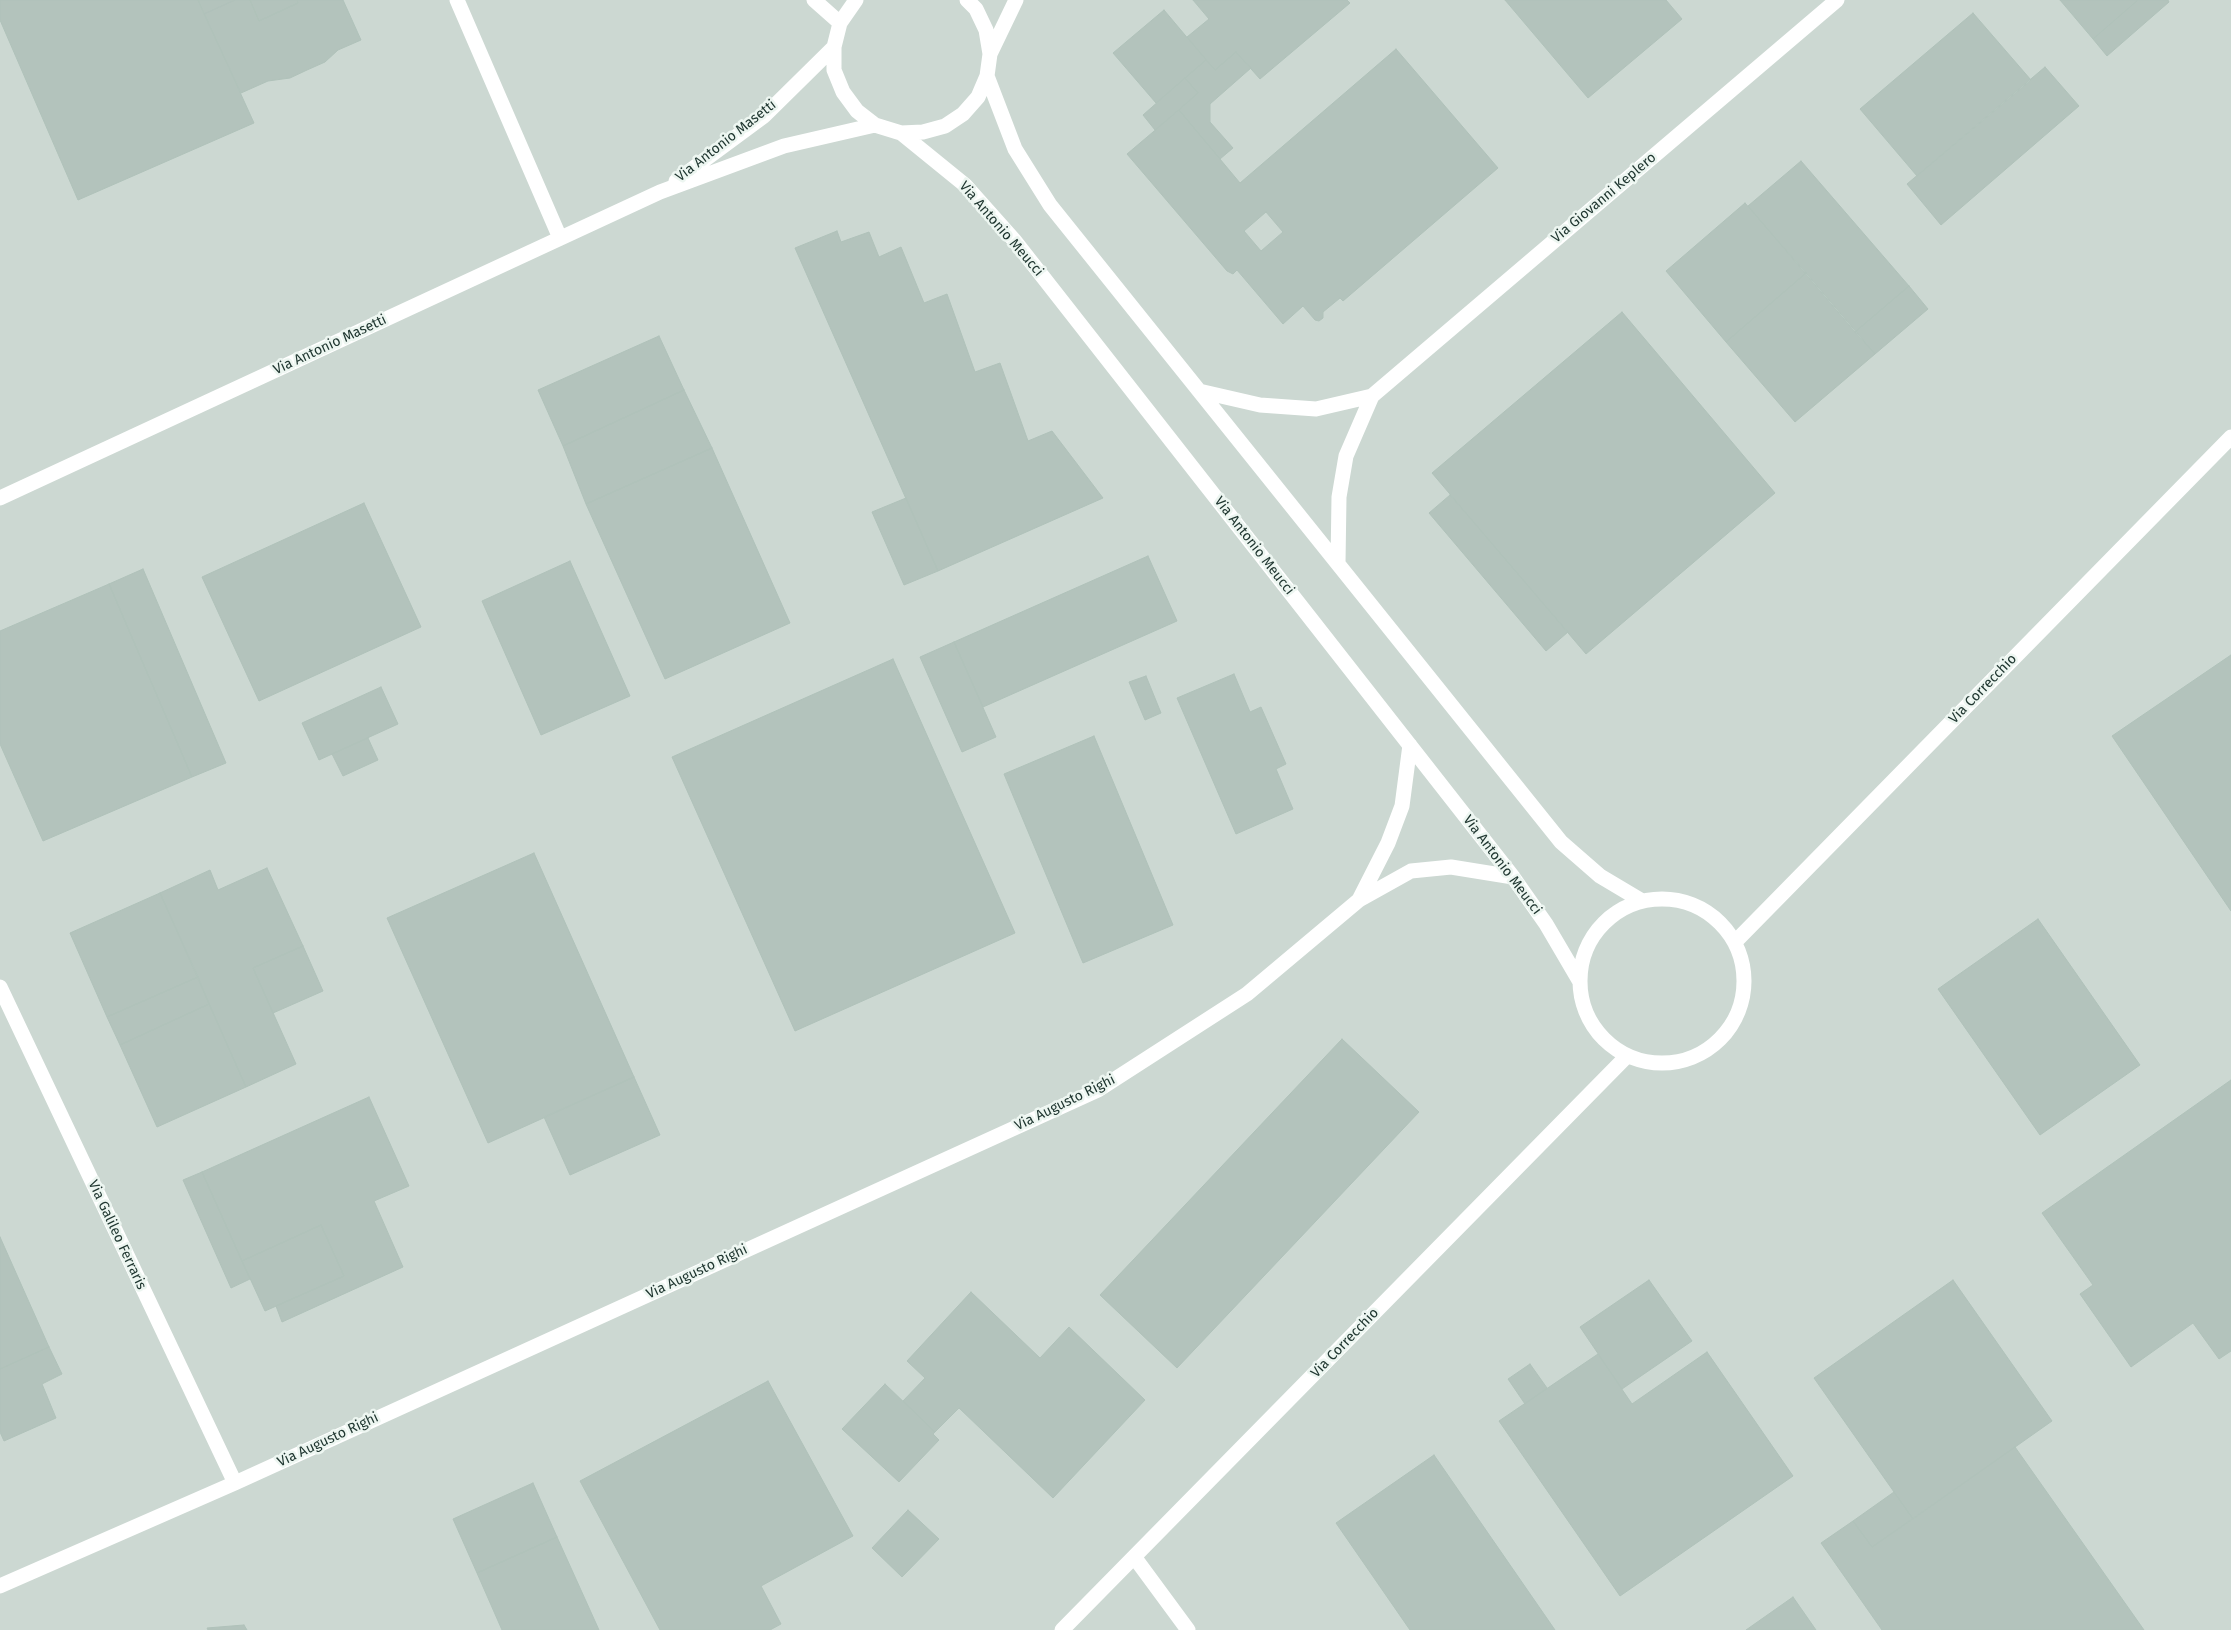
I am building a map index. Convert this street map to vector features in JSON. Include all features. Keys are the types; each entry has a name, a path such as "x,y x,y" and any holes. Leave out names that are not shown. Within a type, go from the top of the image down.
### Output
{"street":[{"path":"456,0 560,238"},
{"path":"814,0 840,23"},
{"path":"856,0 840,23 834,46 834,70 843,92 857,111 875,125 901,133 923,132 945,126 963,114 978,97 987,76 990,54 986,30 976,9 967,0"},
{"path":"990,54 1016,0"},
{"name":"Via Giovanni Keplero","path":"1338,563 1339,497 1346,456 1372,396 1837,0"},
{"name":"Via Antonio Masetti","path":"660,192 764,116 834,46"},
{"path":"987,76 1015,149 1050,205 1561,842 1600,876 1642,901"},
{"name":"Via Antonio Masetti","path":"0,498 660,192 784,146 875,125"},
{"name":"Via Antonio Meucci","path":"901,133 966,185 1014,240 1513,877 1546,924 1580,982"},
{"name":"Via Giovanni Keplero","path":"1199,391 1260,405 1316,409 1372,396"},
{"name":"Via Correcchio","path":"1735,942 2231,437"},
{"name":"Via Augusto Righi","path":"1359,900 1388,843 1402,806 1410,746"},
{"name":"Via Augusto Righi","path":"0,1586 235,1483 1098,1090 1247,994 1359,900 1411,871 1452,867 1513,877"},
{"path":"1670,899 1696,905 1719,920 1735,942 1744,970 1743,999 1732,1027 1711,1048 1685,1060 1655,1064 1627,1056 1608,1043 1592,1026 1583,1005 1580,982 1584,954 1597,930 1617,912 1642,901 1670,899"},
{"name":"Via Galileo Ferraris","path":"0,986 235,1483"},
{"name":"Via Correcchio","path":"1062,1630 1135,1558 1627,1056"},
{"path":"1135,1558 1188,1630"}],"shaded area":[{"path":"0,0 2231,0 2231,1630 0,1630"}],"building":[{"path":"0,0 198,0 254,123 78,200 0,20"},
{"path":"198,0 235,0 204,14"},
{"path":"235,0 250,0 259,21 298,3 297,0 343,0 361,40 338,50 325,62 290,78 268,81 241,93 204,14"},
{"path":"250,0 297,0 298,3 259,21"},
{"path":"1193,0 1347,0 1350,3 1260,79 1236,52 1215,70 1187,37 1209,19"},
{"path":"1505,0 1666,0 1682,19 1588,98"},
{"path":"2060,0 2138,0 2093,39"},
{"path":"2138,0 2168,0 2169,2 2107,56 2093,39"},
{"path":"1164,10 1206,60 1156,103 1113,53"},
{"path":"1973,13 2031,80 1917,176 1860,109"},
{"path":"1396,49 1498,168 1343,301 1340,298 1323,312 1323,318 1319,321 1315,320 1303,306 1283,324 1237,270 1233,274 1227,271 1127,154 1179,110 1240,183","holes":["1266,212 1283,232 1261,251 1244,231"]},
{"path":"1236,52 1251,68 1210,104 1210,122 1233,148 1220,159 1179,110 1198,93 1185,78 1206,60 1215,70"},
{"path":"2045,67 2079,106 1941,225 1907,184"},
{"path":"1185,78 1198,93 1155,130 1143,115"},
{"path":"1801,161 1909,286 1855,332 1748,206"},
{"path":"1745,203 1806,273 1726,342 1666,271"},
{"path":"837,231 841,242 869,232 879,257 901,247 924,303 947,294 975,372 1000,363 1028,441 1052,431 1103,498 938,571 795,248"},
{"path":"1806,273 1875,354 1795,422 1726,342"},
{"path":"1909,286 1928,309 1875,354 1855,332"},
{"path":"1622,312 1775,493 1586,654 1432,473"},
{"path":"659,336 684,390 563,446 538,390"},
{"path":"684,390 712,448 586,504 563,446"},
{"path":"712,448 790,623 665,679 586,504"},
{"path":"1450,495 1568,632 1546,651 1429,513"},
{"path":"906,498 938,571 904,585 872,512"},
{"path":"364,503 421,627 259,701 202,577"},
{"path":"1148,556 1177,621 983,707 954,642"},
{"path":"570,561 630,696 541,735 482,601"},
{"path":"143,569 226,763 192,777 109,584"},
{"path":"109,584 192,777 43,841 0,744 0,631"},
{"path":"954,642 996,737 962,752 920,657"},
{"path":"2231,655 2231,911 2112,736"},
{"path":"893,659 1015,933 795,1031 672,757"},
{"path":"1234,674 1250,712 1261,707 1286,764 1276,769 1293,809 1236,834 1177,698"},
{"path":"1146,676 1161,713 1145,720 1129,682"},
{"path":"381,687 398,724 319,760 302,723"},
{"path":"1094,736 1173,925 1083,963 1004,774"},
{"path":"368,738 378,760 343,776 332,754"},
{"path":"534,853 634,1077 488,1143 387,918"},
{"path":"267,868 303,946 253,968 296,1064 246,1087 160,893 210,870 218,890"},
{"path":"160,893 198,977 107,1017 70,933"},
{"path":"2038,919 2140,1065 2040,1135 1938,989"},
{"path":"303,946 323,991 273,1013 253,968"},
{"path":"198,977 209,1004 120,1045 107,1017"},
{"path":"209,1004 246,1087 157,1127 120,1045"},
{"path":"1342,1039 1419,1112 1177,1368 1100,1295"},
{"path":"634,1077 660,1135 570,1175 544,1117"},
{"path":"2231,1080 2231,1351 2219,1359 2193,1323 2131,1367 2080,1294 2093,1285 2042,1213"},
{"path":"369,1097 409,1186 374,1201 403,1267 282,1322 276,1306 344,1276 321,1225 242,1261 202,1172"},
{"path":"202,1172 250,1279 231,1288 183,1180"},
{"path":"321,1225 344,1276 265,1311 242,1261"},
{"path":"0,1237 49,1347 0,1369"},
{"path":"1649,1280 1692,1341 1622,1389 1580,1327"},
{"path":"1953,1280 2052,1421 1913,1519 1814,1378"},
{"path":"971,1292 1040,1358 1069,1327 1145,1400 1053,1498 959,1408 935,1432 903,1401 925,1378 907,1361"},
{"path":"49,1347 62,1374 42,1384 56,1418 4,1441 0,1432 0,1369"},
{"path":"1707,1352 1793,1476 1620,1596 1499,1421 1598,1354 1632,1404"},
{"path":"1530,1364 1547,1388 1525,1404 1508,1379"},
{"path":"768,1381 853,1536 761,1586 781,1624 770,1630 660,1630 580,1481"},
{"path":"885,1384 935,1432 933,1434 939,1440 899,1482 842,1429"},
{"path":"2015,1447 2144,1630 1882,1630 1821,1543 1853,1521 1872,1547"},
{"path":"1434,1455 1555,1630 1410,1630 1336,1523"},
{"path":"533,1483 557,1537 477,1573 453,1519"},
{"path":"1894,1492 1913,1519 1872,1547 1853,1521"},
{"path":"908,1510 939,1539 902,1577 872,1548"},
{"path":"557,1537 599,1630 502,1630 477,1573"},
{"path":"1793,1597 1816,1630 1746,1630"},
{"path":"244,1625 247,1630 208,1630 207,1628"}]}
